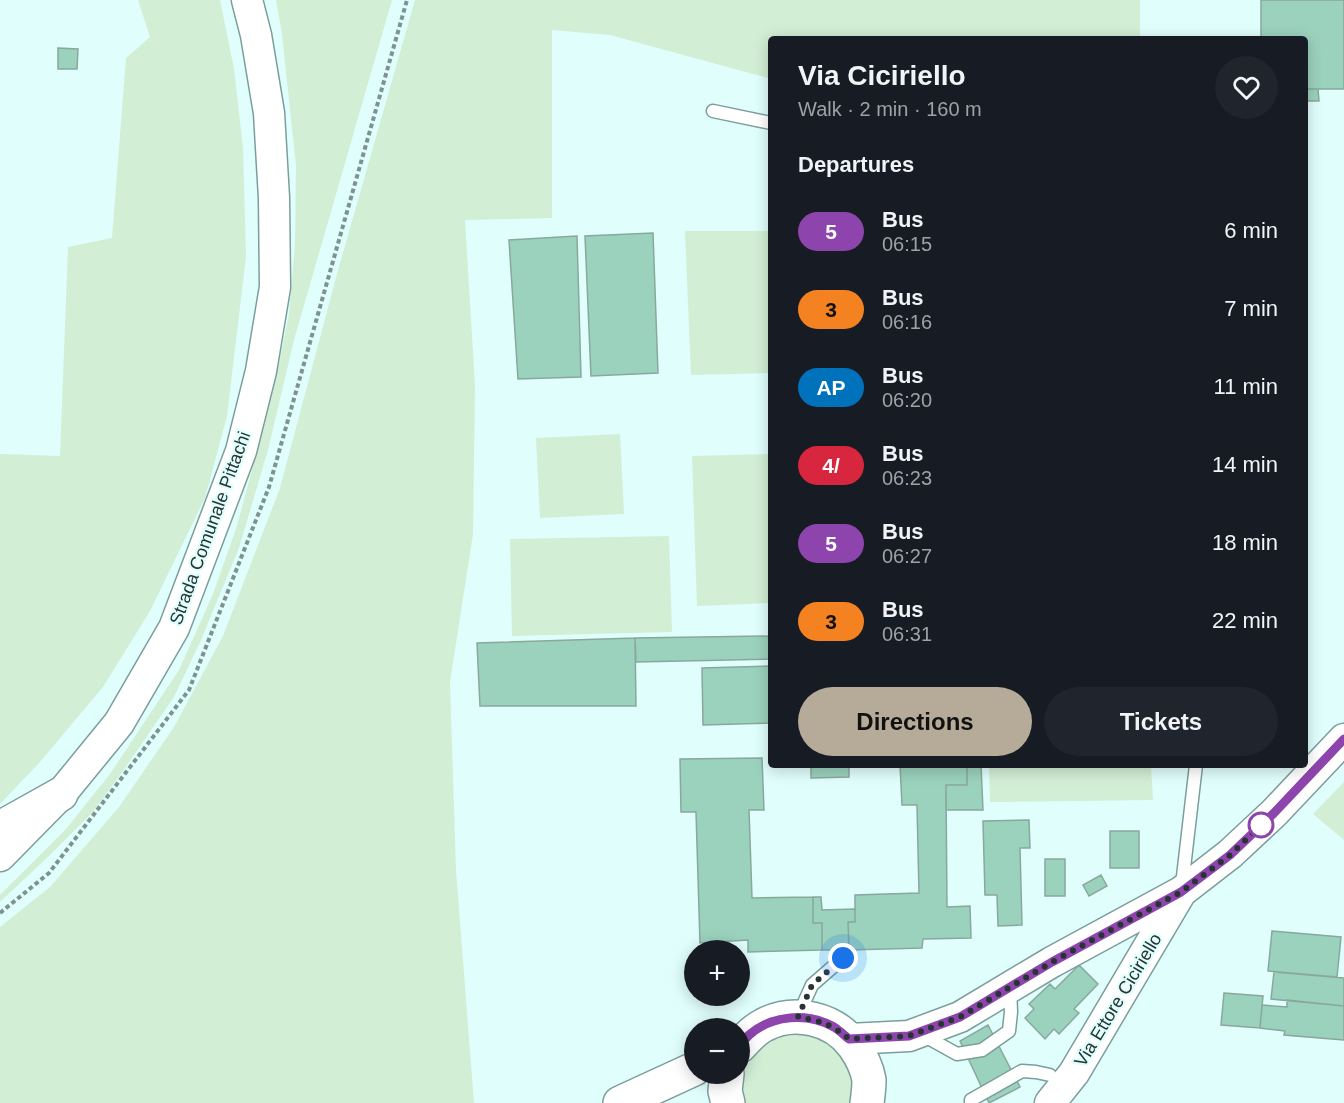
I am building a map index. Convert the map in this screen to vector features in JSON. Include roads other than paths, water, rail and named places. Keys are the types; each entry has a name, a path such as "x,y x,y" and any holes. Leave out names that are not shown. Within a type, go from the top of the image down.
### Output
{"main road":[{"path":"0,828 61,794"},
{"path":"750,1034 764,1025 780,1019 798,1017 817,1020 834,1027 849,1039 862,1057 869,1079 867,1103"},
{"path":"620,1103 684,1074"},
{"path":"726,1084 728,1103"}],"street":[{"name":"Strada Comunale Pittachi","path":"0,856 61,794 119,723 174,628 241,451 261,371 275,287 274,198 269,113 256,35 247,0"},
{"name":"Via Ettore Ciciriello","path":"849,1039 909,1036 960,1017 1052,962 1181,892 1230,855 1274,813 1344,739"},
{"name":"Via Ettore Ciciriello","path":"1050,1089 1074,1073 1181,892"}],"lane":[{"path":"713,111 768,122"},
{"path":"1181,892 1196,768"},
{"path":"798,1017 812,985 843,958"},
{"path":"918,1032 957,1054 982,1050 1009,1031 1010,988"},
{"path":"971,1103 1022,1071 1036,1072 1050,1089"}]}
